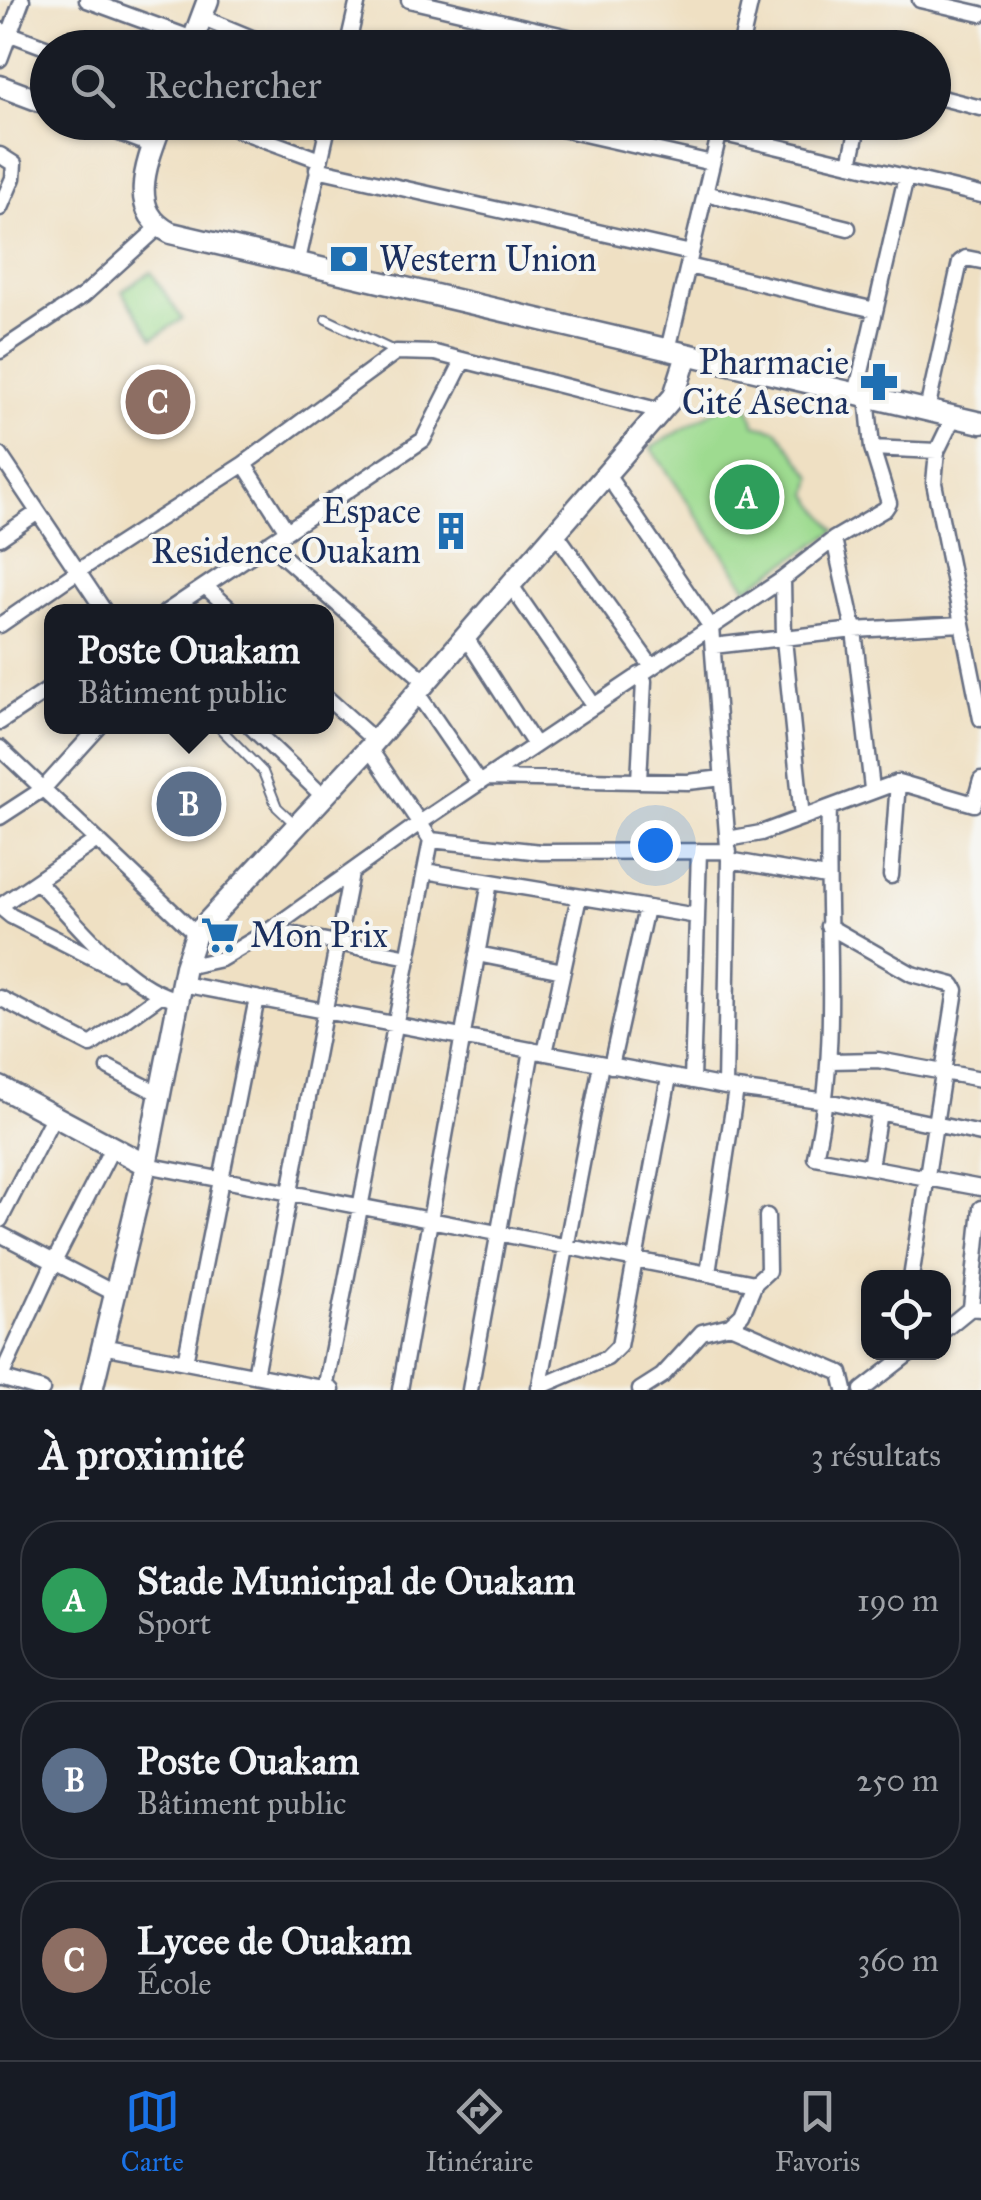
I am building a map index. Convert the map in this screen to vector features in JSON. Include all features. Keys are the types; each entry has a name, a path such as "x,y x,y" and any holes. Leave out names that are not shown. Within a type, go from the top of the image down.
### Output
{"street":[{"path":"0,59 5,32 22,0"},
{"path":"87,0 160,30"},
{"path":"351,30 358,0"},
{"path":"409,0 538,30"},
{"path":"744,30 751,0"},
{"path":"920,0 981,14"},
{"path":"204,8 244,30"},
{"path":"5,32 30,41"},
{"path":"0,86 30,97"},
{"path":"951,100 981,108"},
{"path":"156,140 142,187 144,206 159,227 296,264 981,422"},
{"path":"260,140 319,165 875,310"},
{"path":"296,264 325,140"},
{"path":"609,140 712,164"},
{"path":"94,1389 146,1166 176,986 196,934 421,688 674,396 690,260 718,140"},
{"path":"764,140 981,195"},
{"path":"850,164 855,140"},
{"path":"0,155 14,164 13,178 0,208"},
{"path":"0,998 91,1045 176,986 270,930 420,822 783,579 834,539 885,509 889,503 861,395 875,310 906,177"},
{"path":"706,194 848,228"},
{"path":"0,330 5,348 84,295 159,227"},
{"path":"928,410 960,262 966,258 981,261"},
{"path":"0,626 244,464 396,352 435,353 661,411"},
{"path":"178,604 424,440 462,363"},
{"path":"954,416 938,451 934,482 981,719"},
{"path":"872,448 938,451"},
{"path":"0,455 100,604"},
{"path":"244,464 287,531"},
{"path":"607,475 711,627 729,850 731,1088 708,1274"},
{"path":"0,538 38,512"},
{"path":"556,532 646,671 639,781"},
{"path":"834,539 854,630 872,789"},
{"path":"268,543 332,604"},
{"path":"783,579 784,639 802,818"},
{"path":"510,584 594,706"},
{"path":"204,586 224,604"},
{"path":"334,606 421,688 483,781"},
{"path":"713,646 854,630 962,624"},
{"path":"465,636 535,745"},
{"path":"0,722 44,693"},
{"path":"102,1346 330,1389 431,840 371,744 334,705"},
{"path":"0,817 43,789 93,734"},
{"path":"258,734 324,797"},
{"path":"0,748 196,934"},
{"path":"483,781 688,782 723,778"},
{"path":"729,850 761,832 898,782 974,804 981,780"},
{"path":"891,876 898,782"},
{"path":"829,808 826,877 830,1062 827,1101 815,1157 981,1188"},
{"path":"97,840 0,906 11,916 133,979 257,998 731,1088 827,1101 981,1134"},
{"path":"431,840 541,852 729,850 826,877"},
{"path":"692,1081 700,851"},
{"path":"425,871 697,916"},
{"path":"256,1375 351,873"},
{"path":"37,881 133,979"},
{"path":"400,1390 490,882"},
{"path":"470,1390 499,1232 579,896"},
{"path":"539,1388 606,1065 646,908"},
{"path":"828,926 912,974 953,985 956,990 911,1270"},
{"path":"270,930 409,956"},
{"path":"477,954 563,970"},
{"path":"185,1362 257,998"},
{"path":"830,1062 878,1060 981,1079"},
{"path":"109,1068 160,1094"},
{"path":"539,1388 607,1358 620,1346 669,1077"},
{"path":"0,1087 146,1166 756,1282"},
{"path":"870,1167 879,1112"},
{"path":"0,1220 54,1115"},
{"path":"42,1390 4,1382 54,1262 113,1146"},
{"path":"951,1325 976,1308 981,1208"},
{"path":"640,1390 662,1376 702,1332 730,1325 742,1314 756,1282 768,1271 768,1216"},
{"path":"0,1234 116,1294"},
{"path":"730,1325 841,1372 845,1390"},
{"path":"862,1390 895,1360"}],"lane":[{"path":"326,319 396,352"},
{"path":"226,734 264,772 277,807 297,826"}],"green space":[{"path":"151,272 182,319 153,338 122,291"},
{"path":"724,405 749,407 755,425 777,430 813,477 809,495 836,531 747,588 651,448"}],"place":[{"name":"Western Union","path":"349,259"},
{"name":"Pharmacie Cité Asecna","path":"879,382"},
{"name":"Lycee de Ouakam","path":"158,402"},
{"name":"Stade Municipal de Ouakam","path":"747,497"},
{"name":"Espace Residence Ouakam","path":"451,531"},
{"name":"Poste Ouakam","path":"189,804"},
{"name":"Mon Prix","path":"220,935"}]}
